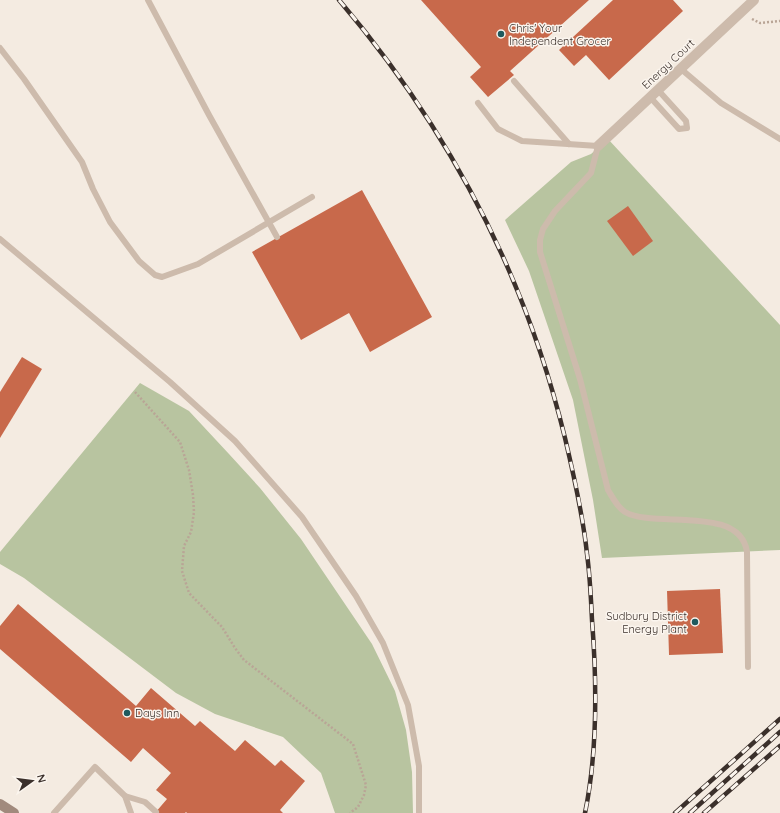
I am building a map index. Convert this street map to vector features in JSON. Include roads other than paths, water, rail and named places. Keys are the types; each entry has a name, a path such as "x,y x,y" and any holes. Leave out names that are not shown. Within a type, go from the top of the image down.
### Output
{"main road":[{"path":"0,804 14,813"}],"street":[{"name":"Energy Court","path":"598,146 754,0"}],"lane":[{"path":"148,0 277,237"},
{"path":"0,48 24,79 82,162 93,189 110,222 139,261 155,275 162,277 170,275 198,264 312,197"},
{"path":"680,69 721,103 780,139"},
{"path":"514,81 569,144"},
{"path":"650,97 679,129 687,128 686,121 658,90"},
{"path":"478,103 498,129 522,141 598,146 591,174 555,211 543,229 540,240 540,252 580,379 608,490 616,504 625,512 640,517 711,522 725,526 736,533 746,544 748,668"},
{"path":"0,239 164,377 235,441 302,517 356,596 383,643 408,705 419,766 419,813"},
{"path":"54,813 95,767 125,796 131,813"},
{"path":"125,796 145,802 156,812"}],"railway":[{"path":"339,0 379,49 415,100 448,152 478,206 505,261 528,318 548,377 565,438 578,496 590,579 595,668 595,717 592,765 585,813"},
{"path":"675,813 780,719"},
{"path":"690,813 780,732"},
{"path":"704,813 780,746"}],"place":[{"name":"Chris' Your Independent Grocer","path":"501,34"},
{"name":"Sudbury District Energy Plant","path":"695,622"},
{"name":"Days Inn","path":"127,713"}]}
